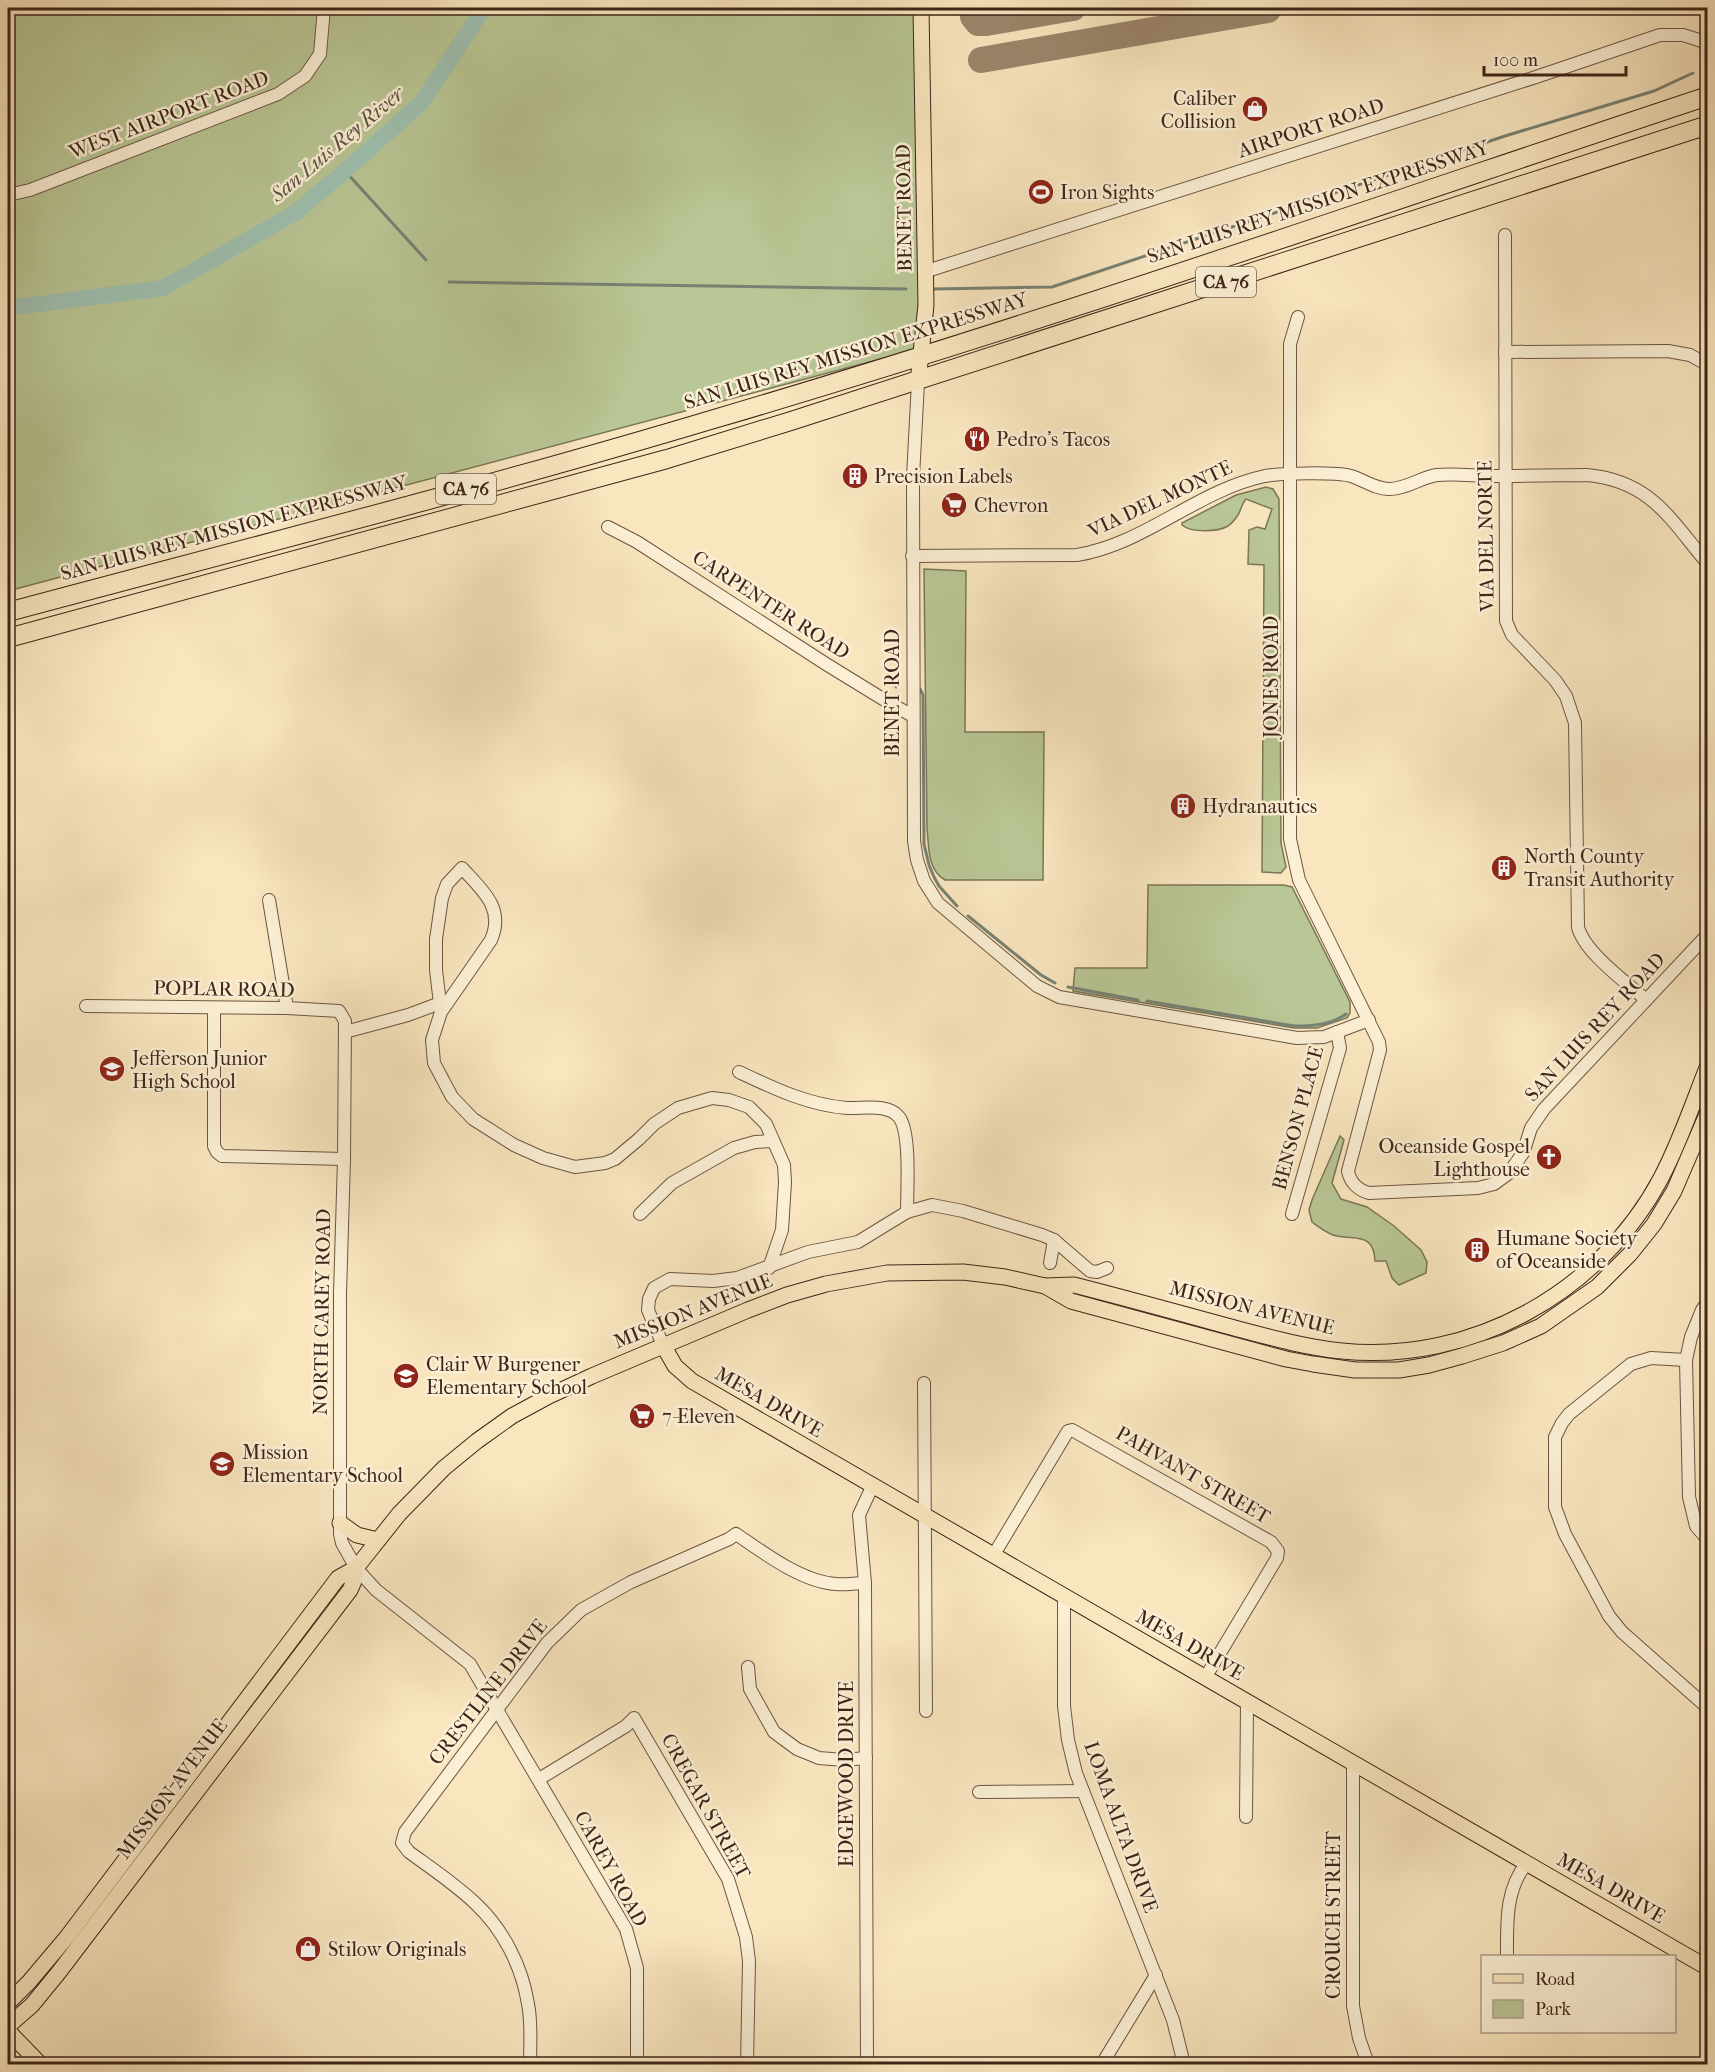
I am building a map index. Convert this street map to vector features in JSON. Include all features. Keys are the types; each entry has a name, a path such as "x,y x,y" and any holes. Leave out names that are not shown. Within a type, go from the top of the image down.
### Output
{"highway":[{"name":"SAN LUIS REY MISSION EXPRESSWAY","path":"8,612 563,463 921,357 1707,96"},
{"name":"CA 76","path":"8,638 668,459 918,381 1707,125"}],"main road":[{"name":"BENET ROAD","path":"918,381 927,271 923,184 921,8"},
{"name":"MISSION AVENUE","path":"8,2003 62,1943 338,1578 356,1568 399,1514 460,1454 494,1428 549,1395 663,1345 787,1295 866,1276 911,1272 963,1272 1005,1277 1045,1286 1074,1285 1297,1345 1341,1351 1383,1354 1448,1344 1490,1331 1527,1314 1584,1275 1616,1242 1641,1212 1661,1179 1676,1147 1707,1065"},
{"name":"MISSION AVENUE","path":"1045,1286 1071,1301 1286,1359 1356,1370 1399,1370 1440,1362 1503,1343 1541,1326 1597,1287 1630,1254 1654,1224 1674,1191 1707,1112"},
{"name":"MESA DRIVE","path":"663,1345 675,1366 692,1381 1707,1968"},
{"path":"340,1523 357,1535 378,1540"},
{"name":"MISSION AVENUE","path":"8,2026 32,2005 59,1972 350,1590 356,1568"},
{"path":"8,2031 40,2064"}],"street":[{"name":"WEST AIRPORT ROAD","path":"8,195 30,190 278,94 305,76 320,54 324,8"},
{"name":"AIRPORT ROAD","path":"927,271 1660,35 1683,36 1707,43"},
{"name":"VIA DEL NORTE","path":"1505,236 1506,621 1512,635 1555,680 1566,696 1575,723 1578,927 1580,935 1590,950 1646,1000"},
{"name":"JONES ROAD","path":"1298,317 1290,344 1290,839 1299,880 1369,1020"},
{"path":"1505,352 1668,351 1690,355 1707,365"},
{"name":"BENET ROAD","path":"918,381 912,556 914,841 924,881 938,903 1037,986 1059,997 1297,1038 1324,1037 1369,1020"},
{"name":"VIA DEL MONTE","path":"912,556 1089,553 1122,541 1220,491 1246,480 1268,475 1340,475 1352,477 1378,488 1389,489 1400,488 1435,476 1587,475 1604,476 1627,483 1648,496 1707,564"},
{"name":"CARPENTER ROAD","path":"608,527 637,542 826,664 913,716"},
{"path":"441,1007 436,970 436,939 442,898 447,884 462,868 487,896 494,909 496,928 491,940 441,1007 432,1040 434,1063 452,1096 473,1119 514,1145 543,1158 575,1167 587,1167 615,1159 654,1124 678,1108 712,1098 729,1100 749,1107 766,1124 784,1165 782,1230 769,1268"},
{"path":"269,900 288,1008"},
{"name":"SAN LUIS REY ROAD","path":"1369,1020 1379,1042 1380,1050 1348,1171 1350,1179 1362,1191 1369,1193 1478,1188 1494,1184 1509,1173 1523,1153 1531,1128 1544,1109 1707,934"},
{"name":"POPLAR ROAD","path":"86,1006 288,1008 339,1011 345,1021 345,1032"},
{"path":"345,1032 441,1007"},
{"path":"214,1008 214,1146 217,1152 222,1156 344,1159"},
{"name":"NORTH CAREY ROAD","path":"345,1032 340,1294 340,1523 342,1543 356,1568 376,1590 470,1664 496,1708"},
{"name":"BENSON PLACE","path":"1292,1214 1340,1048 1337,1032"},
{"path":"739,1072 791,1096 845,1108 889,1109 900,1117 906,1136 907,1212"},
{"path":"640,1214 672,1183 734,1148 755,1142 773,1141"},
{"path":"663,1345 648,1310 649,1299 658,1284 670,1279 713,1281 737,1278 808,1252 858,1242 907,1212 932,1205 963,1211 1042,1235 1054,1240 1090,1271 1097,1272 1107,1268"},
{"path":"1050,1263 1054,1240"},
{"path":"1707,1301 1691,1337 1686,1360 1689,1497 1696,1526 1707,1540"},
{"path":"1686,1360 1651,1358 1631,1364 1569,1414 1555,1437 1555,1507 1565,1534 1609,1616 1622,1632 1707,1708"},
{"path":"924,1383 926,1711"},
{"name":"PAHVANT STREET","path":"993,1556 1068,1431 1072,1430 1272,1542 1278,1551 1277,1558 1205,1678"},
{"name":"EDGEWOOD DRIVE","path":"867,2064 865,1583 859,1515 872,1487"},
{"name":"CRESTLINE DRIVE","path":"530,2064 529,2006 512,1953 500,1933 476,1903 409,1852 402,1843 405,1832 547,1643 581,1610 631,1582 736,1534 815,1580 836,1584 865,1583"},
{"name":"LOMA ALTA DRIVE","path":"1064,1596 1064,1706 1068,1740 1076,1773 1173,2020 1184,2064"},
{"path":"748,1667 750,1689 774,1732 797,1749 819,1758 844,1760 866,1758"},
{"path":"1246,1817 1247,1703"},
{"name":"CAREY ROAD","path":"496,1708 626,1929 637,1968 637,2064"},
{"name":"CREGAR STREET","path":"539,1779 626,1726 634,1718 728,1879 746,1937 749,1961 747,2064"},
{"name":"CROUCH STREET","path":"1353,1763 1353,2006 1359,2038 1368,2064"},
{"path":"979,1792 1083,1791"},
{"path":"1506,1955 1509,1896 1521,1870 1527,1863"},
{"path":"1102,2064 1156,1975"}],"green space":[{"path":"8,8 921,8 922,348 8,591"},
{"path":"1266,487 1273,489 1279,499 1281,843 1286,867 1281,873 1262,872 1264,565 1248,564 1249,530 1257,527 1265,529 1272,509 1246,499 1236,518 1224,528 1198,530 1182,525 1236,495"},
{"path":"924,569 966,571 965,732 1044,732 1043,880 945,880 939,876 932,864 927,828"},
{"path":"1148,885 1284,885 1292,887 1350,1002 1350,1013 1347,1018 1317,1028 1294,1028 1073,991 1075,968 1147,968"},
{"path":"1340,1136 1344,1140 1332,1183 1341,1199 1367,1207 1394,1226 1421,1250 1427,1262 1426,1273 1399,1285 1392,1278 1386,1261 1375,1261 1374,1252 1368,1242 1358,1238 1334,1235 1312,1222 1309,1210 1312,1200"}],"waterway":[{"name":"San Luis Rey River","path":"8,308 163,288 295,213 421,103 484,8"},
{"path":"934,289 1052,287 1505,136 1654,91 1693,73"},
{"path":"345,171 426,260"},
{"path":"449,282 906,289"},
{"path":"886,668 891,672 890,679 896,687"},
{"path":"920,689 923,695 924,844 934,877 957,906"},
{"path":"968,916 1041,975 1055,983"},
{"path":"1068,987 1138,1000"},
{"path":"1147,1001 1294,1026 1328,1023 1346,1014"}],"taxiway":[{"path":"972,8 973,17 978,23 1073,8"},
{"path":"981,60 1268,10"}],"place":[{"name":"Caliber Collision","path":"1255,109"},
{"name":"Iron Sights","path":"1041,192"},
{"name":"Pedro's Tacos","path":"977,439"},
{"name":"Precision Labels","path":"855,476"},
{"name":"Chevron","path":"954,505"},
{"name":"Hydranautics","path":"1183,806"},
{"name":"North County Transit Authority","path":"1504,868"},
{"name":"Jefferson Junior High School","path":"112,1069"},
{"name":"Oceanside Gospel Lighthouse","path":"1549,1157"},
{"name":"Humane Society of Oceanside","path":"1477,1250"},
{"name":"Clair W Burgener Elementary School","path":"406,1376"},
{"name":"7-Eleven","path":"642,1416"},
{"name":"Mission Elementary School","path":"222,1464"},
{"name":"Stilow Originals","path":"308,1949"}]}
